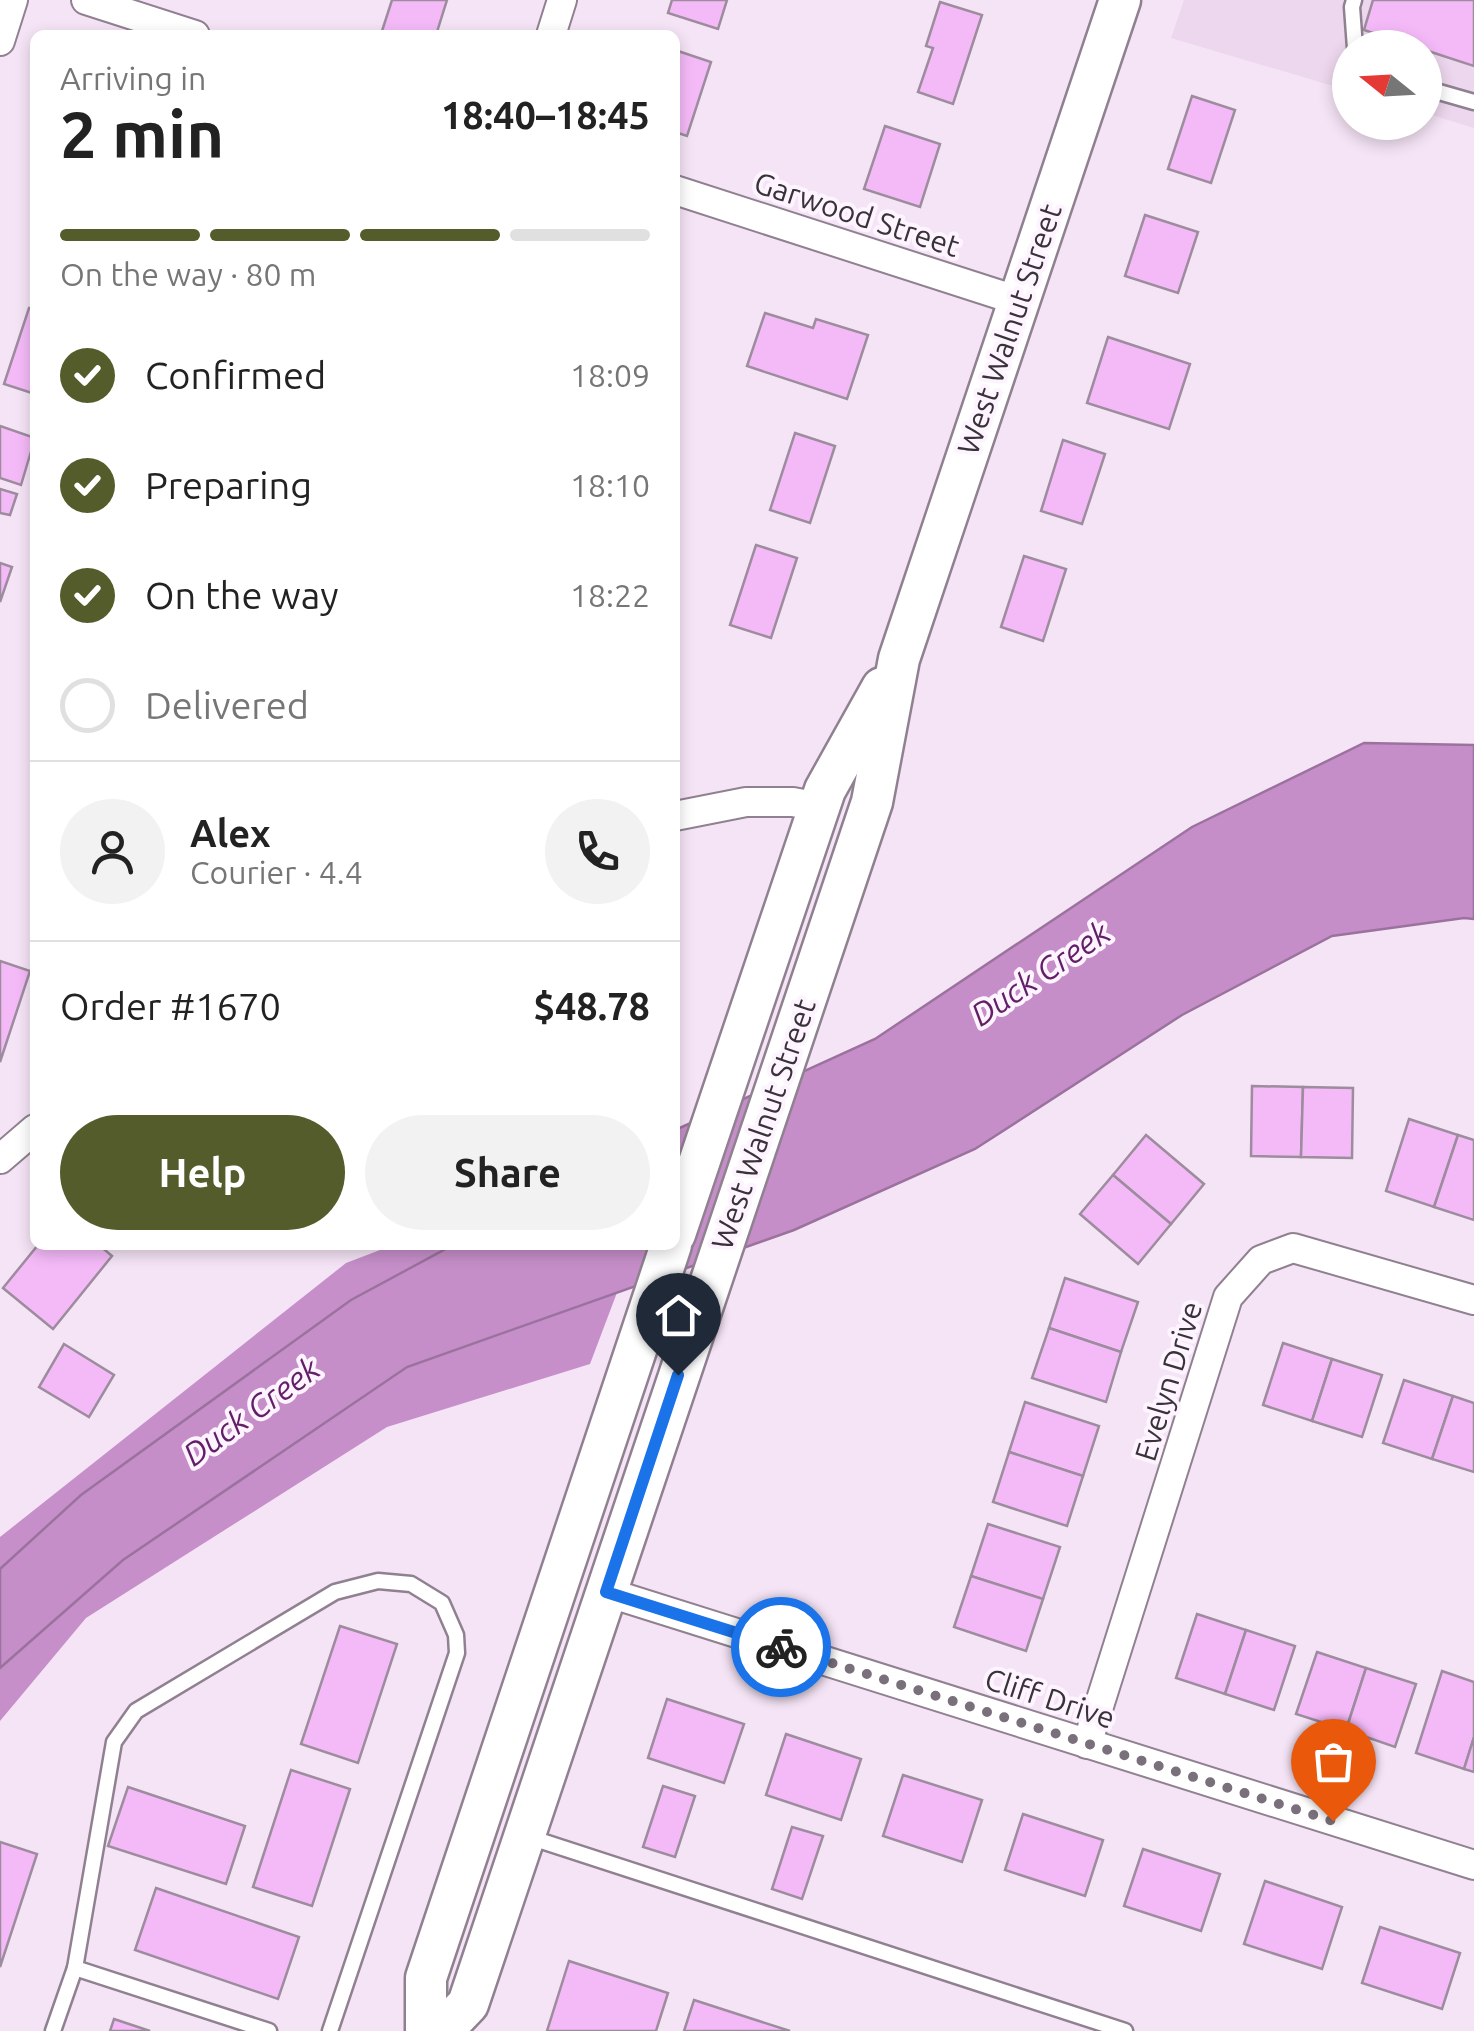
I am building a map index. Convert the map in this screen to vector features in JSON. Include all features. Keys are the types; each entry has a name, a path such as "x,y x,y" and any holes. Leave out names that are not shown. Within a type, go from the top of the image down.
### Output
{"main road":[{"name":"West Walnut Street","path":"442,2031 468,2004 872,802 899,658 1120,0"},
{"name":"West Walnut Street","path":"680,1219 826,790 899,658"},
{"name":"West Walnut Street","path":"426,2031 426,1978 670,1250"}],"street":[{"path":"0,40 13,0"},
{"path":"86,0 179,30"},
{"path":"552,30 562,0"},
{"name":"Garwood Street","path":"680,192 1018,301"},
{"path":"680,815 746,802 793,802 819,808"},
{"path":"0,1159 30,1132"},
{"name":"Evelyn Drive","path":"1087,1744 1228,1297 1261,1260 1293,1248 1474,1300"},
{"name":"Cliff Drive","path":"606,1592 1474,1865"}],"lane":[{"path":"1353,30 1354,0"},
{"path":"1442,93 1474,102"},
{"path":"53,2031 75,1968 114,1742 136,1711 334,1592 378,1580 412,1584 442,1603 456,1635 456,1654 330,2031"},
{"path":"525,1836 1125,2031"},
{"path":"75,1968 269,2031"}],"shaded area":[{"path":"1184,0 1474,0 1474,128 1442,118 1442,30 1332,30 1332,86 1171,38"},
{"path":"380,1250 633,1250 590,1364 387,1427 86,1618 0,1721 0,1537 346,1263"}],"water":[{"name":"Duck Creek","path":"1364,743 1474,745 1474,919 1332,936 1182,1015 975,1149 794,1230 407,1367 123,1560 0,1668 0,1569 81,1495 351,1300 444,1250 680,1250 680,1128 875,1039 1192,827"}],"building":[{"path":"392,0 447,0 438,30 382,30"},
{"path":"672,0 727,0 718,29 668,13"},
{"path":"1373,0 1474,0 1474,66 1442,56 1442,30 1364,30"},
{"path":"940,2 982,15 953,104 918,92 933,48 926,46"},
{"path":"680,52 711,62 687,136 680,134"},
{"path":"1192,96 1235,110 1211,183 1168,169"},
{"path":"885,126 940,144 920,207 864,189"},
{"path":"1145,215 1198,232 1178,293 1125,276"},
{"path":"29,308 30,308 30,392 4,384"},
{"path":"765,313 813,328 816,319 868,335 847,399 747,366"},
{"path":"1108,337 1190,364 1169,429 1087,403"},
{"path":"0,426 30,436 30,455 21,485 0,478"},
{"path":"795,433 835,446 810,523 770,510"},
{"path":"1063,440 1105,454 1082,524 1041,511"},
{"path":"0,489 17,494 10,515 0,513"},
{"path":"756,545 797,558 771,638 730,625"},
{"path":"1024,556 1066,569 1043,641 1001,627"},
{"path":"0,563 12,567 0,602"},
{"path":"0,961 30,971 0,1062"},
{"path":"1252,1086 1303,1087 1301,1157 1251,1156"},
{"path":"1303,1087 1353,1088 1352,1158 1301,1157"},
{"path":"1409,1119 1458,1135 1434,1207 1386,1191"},
{"path":"1146,1135 1204,1184 1171,1224 1113,1175"},
{"path":"1458,1135 1474,1140 1474,1220 1434,1207"},
{"path":"1113,1175 1171,1224 1138,1264 1080,1214"},
{"path":"34,1250 105,1250 112,1256 53,1329 3,1288"},
{"path":"1065,1278 1138,1302 1121,1352 1049,1328"},
{"path":"1049,1328 1121,1352 1106,1402 1032,1378"},
{"path":"1283,1343 1332,1359 1312,1421 1263,1405"},
{"path":"64,1344 114,1375 89,1417 39,1387"},
{"path":"1332,1359 1382,1375 1362,1437 1312,1421"},
{"path":"1404,1380 1453,1396 1432,1459 1383,1443"},
{"path":"1453,1396 1474,1403 1474,1472 1432,1459"},
{"path":"1025,1402 1099,1426 1083,1476 1009,1452"},
{"path":"1009,1452 1083,1476 1067,1526 993,1502"},
{"path":"988,1524 1060,1547 1043,1599 971,1576"},
{"path":"971,1576 1043,1599 1026,1651 954,1627"},
{"path":"1197,1614 1246,1630 1225,1694 1176,1678"},
{"path":"340,1626 397,1644 358,1763 301,1744"},
{"path":"1246,1630 1295,1646 1274,1710 1225,1694"},
{"path":"1317,1652 1366,1668 1346,1730 1296,1714"},
{"path":"1366,1668 1416,1684 1395,1747 1346,1730"},
{"path":"1442,1671 1474,1682 1474,1737 1464,1769 1416,1753"},
{"path":"667,1699 744,1724 724,1783 648,1758"},
{"path":"786,1734 861,1759 841,1820 766,1795"},
{"path":"1474,1737 1474,1772 1464,1769"},
{"path":"291,1770 350,1789 312,1906 253,1887"},
{"path":"903,1775 982,1800 962,1862 883,1836"},
{"path":"663,1786 695,1796 675,1857 643,1847"},
{"path":"128,1787 245,1826 226,1884 108,1846"},
{"path":"1023,1814 1103,1840 1085,1896 1005,1870"},
{"path":"792,1827 823,1836 802,1899 772,1889"},
{"path":"0,1842 37,1854 0,1967"},
{"path":"1143,1849 1220,1874 1201,1931 1124,1906"},
{"path":"1265,1881 1342,1907 1322,1969 1244,1944"},
{"path":"156,1888 299,1937 278,1999 135,1950"},
{"path":"1380,1927 1460,1953 1442,2009 1362,1983"},
{"path":"569,1961 668,1993 656,2031 547,2031"},
{"path":"694,2000 790,2031 684,2031"},
{"path":"114,2019 150,2031 110,2031"}],"way so far":[{"path":"781,1647 1333,1821"}],"route":[{"path":"678,1375 606,1592 781,1647"}]}
